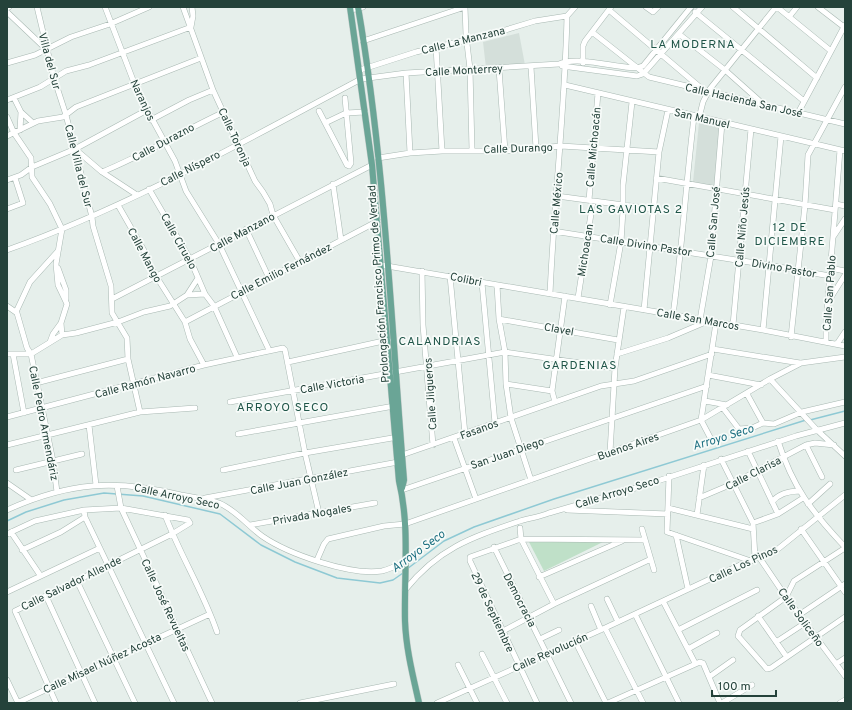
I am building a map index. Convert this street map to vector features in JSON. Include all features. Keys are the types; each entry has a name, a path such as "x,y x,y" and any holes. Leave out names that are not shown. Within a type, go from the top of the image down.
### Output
{"main road":[{"name":"Prolongación Francisco Primo de Verdad","path":"360,7 378,158 388,340 393,373 394,406 402,455 404,480 402,490"},
{"name":"Prolongación Francisco Primo de Verdad","path":"350,9 360,70 384,265 398,437 398,462 405,524 405,586"},
{"path":"405,586 407,641 419,703"}],"street":[{"name":"Villa del Sur","path":"37,7 46,50 66,115"},
{"name":"Naranjos","path":"105,7 110,24 134,83 152,120 175,161 186,191 219,244 269,350"},
{"path":"7,63 27,58 71,37 110,24 149,7"},
{"name":"Calle Toronja","path":"183,7 213,90 255,181 270,204 273,215 300,262"},
{"path":"7,100 14,98 66,71 89,65 191,27 192,7"},
{"path":"350,9 360,7"},
{"path":"363,41 465,7 470,69 472,150"},
{"path":"567,16 575,7"},
{"path":"646,7 652,12 658,7"},
{"path":"643,74 702,7"},
{"path":"732,7 817,78"},
{"path":"673,315 682,251 686,183 697,117 709,90 777,7 831,51"},
{"path":"789,17 797,7"},
{"path":"798,113 844,26 818,7"},
{"path":"583,68 583,46 610,8 702,89"},
{"path":"566,61 582,61 636,68 643,66 691,8 804,102"},
{"path":"7,12 46,50"},
{"name":"Calle La Manzana","path":"360,70 416,52 467,40 535,21 567,16"},
{"name":"Calle México","path":"550,294 553,231 565,85 567,16"},
{"name":"Calle Hacienda San José","path":"592,32 643,74 658,80 709,90 845,124"},
{"path":"679,34 725,70 763,104"},
{"path":"436,47 442,151"},
{"path":"7,136 33,123 66,115 76,107 134,83 202,58"},
{"name":"Calle Monterrey","path":"369,78 406,73 531,67 559,64 566,61"},
{"name":"Calle Monterrey","path":"559,64 566,67"},
{"path":"531,67 536,148"},
{"name":"Calle Hacienda San José","path":"566,67 637,76 643,74"},
{"path":"499,68 505,151"},
{"path":"406,73 410,153"},
{"name":"Calle Níspero","path":"7,250 62,230 118,205 361,79 369,78"},
{"name":"San Manuel","path":"565,85 751,130 842,150"},
{"path":"792,336 805,205 807,162 813,143 843,95 845,87"},
{"path":"152,120 189,100 213,90"},
{"name":"Calle Michoacán","path":"591,201 592,147 598,93"},
{"path":"14,98 21,112 33,123"},
{"path":"319,111 347,165 349,166 351,163 345,98"},
{"path":"610,305 620,242 626,149 632,102"},
{"path":"7,180 15,178 32,167 75,149 147,110"},
{"path":"644,310 659,152 668,110"},
{"path":"20,130 21,112"},
{"name":"Calle Durazno","path":"102,172 126,162 224,112"},
{"path":"325,123 346,113 365,112"},
{"name":"Calle Villa del Sur","path":"66,115 93,226 111,286 112,313 127,338 128,359 140,412"},
{"path":"7,117 14,133 31,158 32,177 50,204 62,230 56,264 58,285 66,300 66,313 53,334 50,342"},
{"name":"Calle San José","path":"700,320 711,256 722,123"},
{"name":"Calle Niño Jesús","path":"733,325 751,130"},
{"path":"763,330 781,136"},
{"name":"Calle Durango","path":"378,158 410,153 472,150 505,151 561,146 659,152"},
{"path":"75,149 102,172 137,195"},
{"name":"Calle San Pablo","path":"826,341 830,268 842,150"},
{"name":"Calle Manzano","path":"112,299 372,165"},
{"path":"7,209 23,203 15,178"},
{"path":"656,178 805,205 836,207 845,206"},
{"path":"333,184 341,240"},
{"name":"Calle Ciruelo","path":"149,189 190,259 205,294 214,306 237,358"},
{"path":"557,196 653,209"},
{"name":"Michoacan","path":"578,298 591,201"},
{"name":"Calle Mango","path":"118,205 146,254 149,265 186,322"},
{"path":"833,238 845,219"},
{"name":"Calle Emilio Fernández","path":"186,322 378,221"},
{"path":"246,229 269,278"},
{"name":"Calle Divino Pastor","path":"553,231 587,235 620,242 738,260"},
{"path":"7,306 16,312 30,282 58,251"},
{"name":"Divino Pastor","path":"738,260 830,276"},
{"name":"Colibri","path":"384,265 450,276 497,286 550,294"},
{"path":"830,268 845,271"},
{"name":"Calle Jilgueros","path":"422,271 423,325 428,366 433,445"},
{"path":"828,303 845,275"},
{"path":"450,276 465,434"},
{"path":"7,354 31,354 62,335 76,333 118,322 144,312 174,305 187,295 198,278"},
{"path":"482,283 495,423"},
{"path":"497,286 505,352 506,384 510,418 531,480"},
{"path":"187,295 205,294"},
{"name":"Calle San Marcos","path":"550,294 826,341 845,346"},
{"path":"555,402 552,391 565,296"},
{"path":"610,452 615,368 624,307"},
{"name":"Calle Pedro Armendáriz","path":"16,312 20,318 20,325 27,348 31,354 41,409 53,461 57,492"},
{"name":"Clavel","path":"500,319 618,340"},
{"path":"186,322 190,339 204,365"},
{"path":"617,354 668,338 708,322"},
{"path":"61,323 62,335"},
{"path":"712,442 701,420 713,352 716,323"},
{"path":"837,344 845,332"},
{"path":"320,513 305,453 288,362 388,340"},
{"name":"Calle Ramón Navarro","path":"7,417 134,385 204,365 269,350 283,348 288,362"},
{"name":"Calle Victoria","path":"230,402 505,352 615,368"},
{"path":"713,352 801,363"},
{"name":"Fasanos","path":"402,455 555,402 614,384 634,381 713,352"},
{"path":"13,354 24,413"},
{"name":"Buenos Aires","path":"317,560 324,544 328,539 384,526 405,524 531,480 701,420 770,379 801,363 845,357"},
{"path":"36,383 128,359"},
{"path":"708,375 761,385"},
{"path":"770,379 804,414 815,428 845,456"},
{"path":"506,384 552,391"},
{"name":"San Juan Diego","path":"402,490 521,448 706,386"},
{"path":"747,394 763,423"},
{"path":"705,401 725,407 739,430 752,428 763,423 774,424 845,402"},
{"path":"238,434 394,406"},
{"path":"7,445 140,412 195,408"},
{"name":"Calle Arroyo Seco","path":"405,586 443,553 464,541 522,521 722,460 815,428 845,423"},
{"path":"89,425 96,485"},
{"path":"223,470 305,453 398,437"},
{"path":"454,438 476,499"},
{"path":"778,441 783,457 803,498 817,518 845,548 794,581 786,597 758,616 738,633 738,636 767,669 845,616"},
{"path":"822,477 806,445 815,443 834,445"},
{"name":"Calle Clarisa","path":"699,498 732,484 806,445"},
{"path":"748,451 778,514"},
{"path":"16,470 82,454"},
{"path":"669,476 667,532 755,558 753,522 732,484 722,460"},
{"name":"Calle Juan González","path":"200,499 398,462"},
{"path":"697,515 704,465"},
{"path":"7,483 30,499"},
{"path":"808,504 830,484"},
{"name":"Calle Arroyo Seco","path":"7,510 30,499 77,487 96,485 117,487 142,486 214,502 226,507 269,540 317,560 341,568 369,572 384,570 404,562"},
{"name":"Calle José Revueltas","path":"117,487 120,506 212,703"},
{"path":"772,502 781,494 791,491 800,491"},
{"path":"753,522 778,514 803,498"},
{"name":"Calle Los Pinos","path":"664,601 755,558 778,549 801,529 844,498"},
{"name":"Privada Nogales","path":"250,526 375,503"},
{"name":"Calle Arroyo Seco","path":"9,533 35,521 84,510 120,506 188,520 190,523"},
{"path":"668,508 753,528"},
{"path":"564,509 668,514"},
{"path":"84,510 85,516 174,703"},
{"path":"165,515 172,534 217,632"},
{"path":"22,550 61,532 85,516"},
{"name":"Calle Salvador Allende","path":"49,688 15,611 172,534 190,523"},
{"path":"520,528 521,539 554,604"},
{"path":"642,529 654,570"},
{"path":"801,529 824,562 843,585 845,592"},
{"path":"9,533 40,575"},
{"path":"676,535 688,589"},
{"path":"494,547 521,539 645,540"},
{"path":"539,577 624,540"},
{"name":"29 de Septiembre","path":"494,547 470,557 470,561 518,666 537,703"},
{"name":"Democracia","path":"494,547 571,703"},
{"path":"7,592 40,575 100,548"},
{"name":"Calle Soliceño","path":"755,558 845,676"},
{"path":"503,631 554,604 651,559"},
{"path":"77,581 135,703"},
{"path":"799,615 843,585"},
{"path":"678,630 757,590"},
{"path":"46,596 95,703"},
{"path":"607,599 618,622"},
{"path":"664,601 695,663"},
{"name":"Calle Revolución","path":"436,703 446,701 469,688 664,601"},
{"path":"591,606 643,703"},
{"name":"Calle Misael Núñez Acosta","path":"17,703 210,614"},
{"path":"635,614 678,703"},
{"path":"758,616 786,656"},
{"path":"776,642 805,623"},
{"path":"540,639 559,630"},
{"path":"688,649 717,633"},
{"path":"575,641 607,703 637,691 695,663 701,662 721,703 752,685"},
{"path":"482,654 507,703"},
{"path":"836,664 845,658"},
{"path":"709,677 733,660"},
{"path":"458,665 477,703"},
{"path":"7,680 17,703"},
{"path":"300,703 394,684"},
{"path":"49,688 56,703"},
{"path":"840,703 845,700"}],"shaded area":[{"path":"519,33 525,65 486,68 483,42"},
{"path":"699,123 721,127 716,186 693,182"}],"green space":[{"path":"605,541 544,571 529,542"}],"waterway":[{"name":"Arroyo Seco","path":"810,420 845,411"},
{"name":"Arroyo Seco","path":"407,569 444,541 474,527 554,499 806,420"},
{"name":"Arroyo Seco","path":"7,521 26,512 64,500 104,493 143,496 220,514 261,545 295,562 337,578 380,583 393,580 403,573"}],"district":[{"name":"LA MODERNA","path":"693,44"},
{"name":"LAS GAVIOTAS 2","path":"631,209"},
{"name":"12 DE DICIEMBRE","path":"790,234"},
{"name":"CALANDRIAS","path":"440,341"},
{"name":"GARDENIAS","path":"580,365"},
{"name":"ARROYO SECO","path":"283,407"}]}
